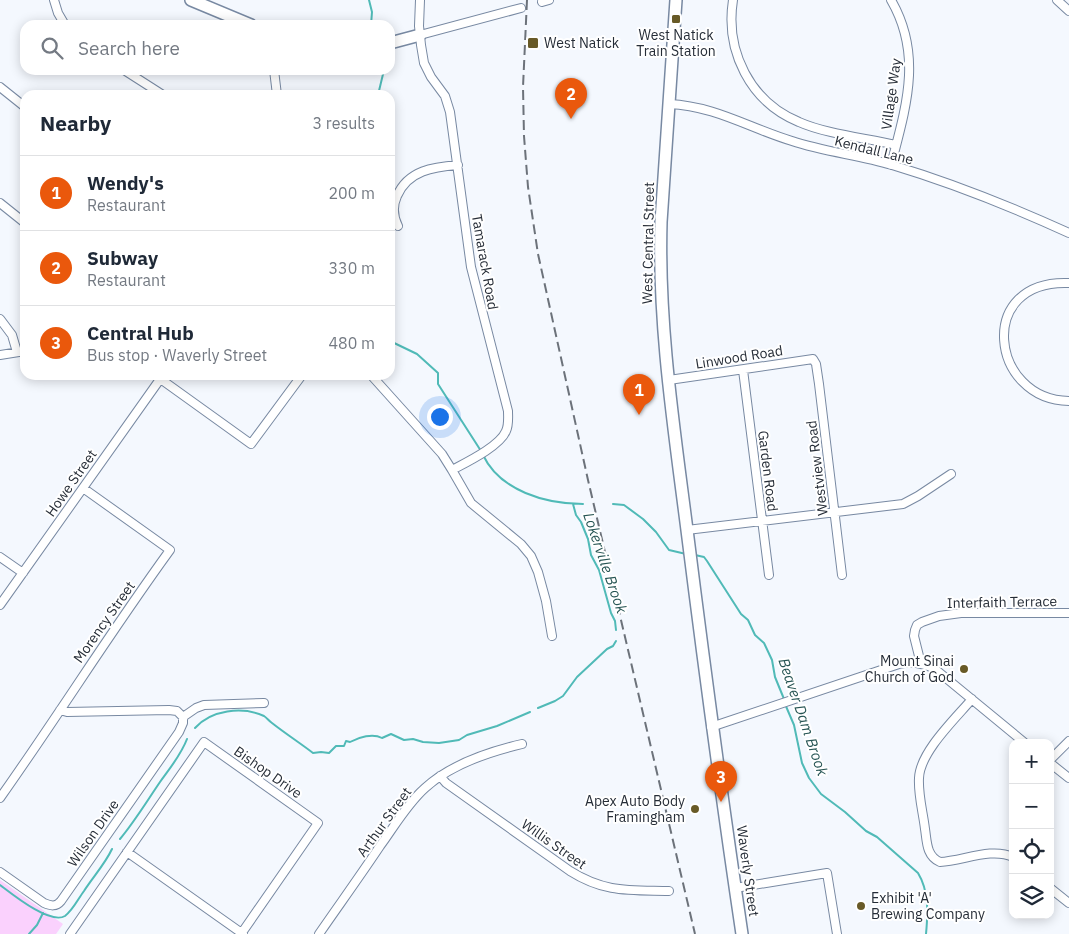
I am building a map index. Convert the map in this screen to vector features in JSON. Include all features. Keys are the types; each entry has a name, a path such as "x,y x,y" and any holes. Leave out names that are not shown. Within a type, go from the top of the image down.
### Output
{"main road":[{"path":"191,0 239,20"},
{"name":"West Central Street","path":"676,0 660,257 661,301 707,694"},
{"path":"395,41 420,35"},
{"name":"Waverly Street","path":"707,694 742,934"}],"street":[{"path":"54,0 62,20"},
{"name":"Tamarack Road","path":"420,0 422,55 427,70 441,89 448,104 458,164 471,267 508,411 506,432 488,449 452,470"},
{"path":"733,0 732,32 738,60 752,85 770,105 800,123 896,145"},
{"name":"Village Way","path":"891,0 904,29 910,62 906,93 891,165"},
{"path":"1057,0 1069,11"},
{"path":"420,35 521,8"},
{"path":"132,75 154,90"},
{"path":"275,75 276,90"},
{"path":"0,87 20,103"},
{"name":"Kendall Lane","path":"669,104 712,110 794,142 891,165 966,190 1069,233"},
{"path":"395,202 404,183 418,173 458,164"},
{"path":"0,203 20,219"},
{"path":"395,219 398,226"},
{"path":"1069,283 1043,285 1018,298 1009,312 1004,328 1004,336 1009,362 1026,386 1047,398 1069,401"},
{"path":"0,319 20,350"},
{"path":"0,355 20,352"},
{"name":"Linwood Road","path":"669,380 812,359"},
{"name":"Westview Road","path":"812,359 818,374 842,575"},
{"name":"Garden Road","path":"743,370 769,575"},
{"name":"Howe Street","path":"0,605 156,380"},
{"path":"164,380 251,444 298,380"},
{"path":"375,380 442,454 471,503 521,544 531,556 538,572 546,601 552,636"},
{"path":"687,530 903,504 950,474"},
{"name":"Morency Street","path":"0,798 92,660 170,550 83,488"},
{"path":"0,557 23,573"},
{"name":"Interfaith Terrace","path":"921,664 914,636 915,630 917,625 922,622 939,616 953,614 1069,613"},
{"path":"711,727 899,664 913,662 935,669 1020,739"},
{"path":"972,699 932,747 925,757 920,771 919,786 928,850 934,859 940,862 994,853 1009,856"},
{"path":"60,710 71,712 169,710 177,711 183,717 204,705 264,703"},
{"name":"Wilson Drive","path":"0,872 47,905 52,906 58,903 179,732 183,717"},
{"path":"1054,758 1069,741"},
{"name":"Bishop Drive","path":"70,934 127,852 204,742 303,811 318,824 242,934 127,852"},
{"name":"Arthur Street","path":"319,934 408,807 424,788 440,776 474,760 522,744"},
{"path":"1054,765 1069,778"},
{"name":"Willis Street","path":"440,776 446,783 570,871 588,881 616,890 669,891"},
{"path":"735,888 827,872 837,934"},
{"path":"1054,891 1069,903"}],"shaded area":[{"path":"0,880 63,924 56,934 0,934"}],"waterway":[{"name":"Beaver Dam Brook","path":"369,0 372,12 371,20"},
{"name":"Beaver Dam Brook","path":"379,90 383,75"},
{"name":"Beaver Dam Brook","path":"395,343 417,354 438,373 438,384 481,451"},
{"name":"Beaver Dam Brook","path":"483,455 501,478 526,493 554,501 583,504"},
{"name":"Lokerville Brook","path":"573,504 576,515 588,539 591,555 599,570 616,630"},
{"name":"Beaver Dam Brook","path":"613,504 624,505 643,519 656,532 669,550 686,554"},
{"name":"Beaver Dam Brook","path":"695,555 704,557 741,614 748,620 755,635 764,643 772,660 775,677 784,699"},
{"name":"Lokerville Brook","path":"538,708 563,696 577,677 607,649 613,646 616,641"},
{"name":"Beaver Dam Brook","path":"785,704 794,725 802,763 809,778 821,794 866,831 877,837 918,873 926,895 926,934"},
{"name":"Lokerville Brook","path":"195,728 209,717 227,712 246,711 264,716 313,753 329,753 336,746 344,746 346,741 350,742 370,736 382,738 391,734 404,740 413,739 439,743 459,740 467,735 497,726 530,712"},
{"name":"Lokerville Brook","path":"120,839 182,751 187,739"},
{"name":"Lokerville Brook","path":"0,885 41,913 58,918 65,916 73,908 112,849"},
{"path":"29,934 37,925 43,913"}],"railway":[{"path":"527,0 523,87 524,136 528,187 538,254 588,480 695,934"}],"place":[{"name":"West Natick Train Station","path":"676,19"},
{"name":"West Natick","path":"533,43"},
{"name":"Subway","path":"571,119"},
{"name":"Wendy's","path":"639,415"},
{"name":"Mount Sinai Church of God","path":"964,669"},
{"name":"Central Hub","path":"721,802"},
{"name":"Apex Auto Body Framingham","path":"695,809"},
{"name":"Exhibit 'A' Brewing Company","path":"861,906"}]}
